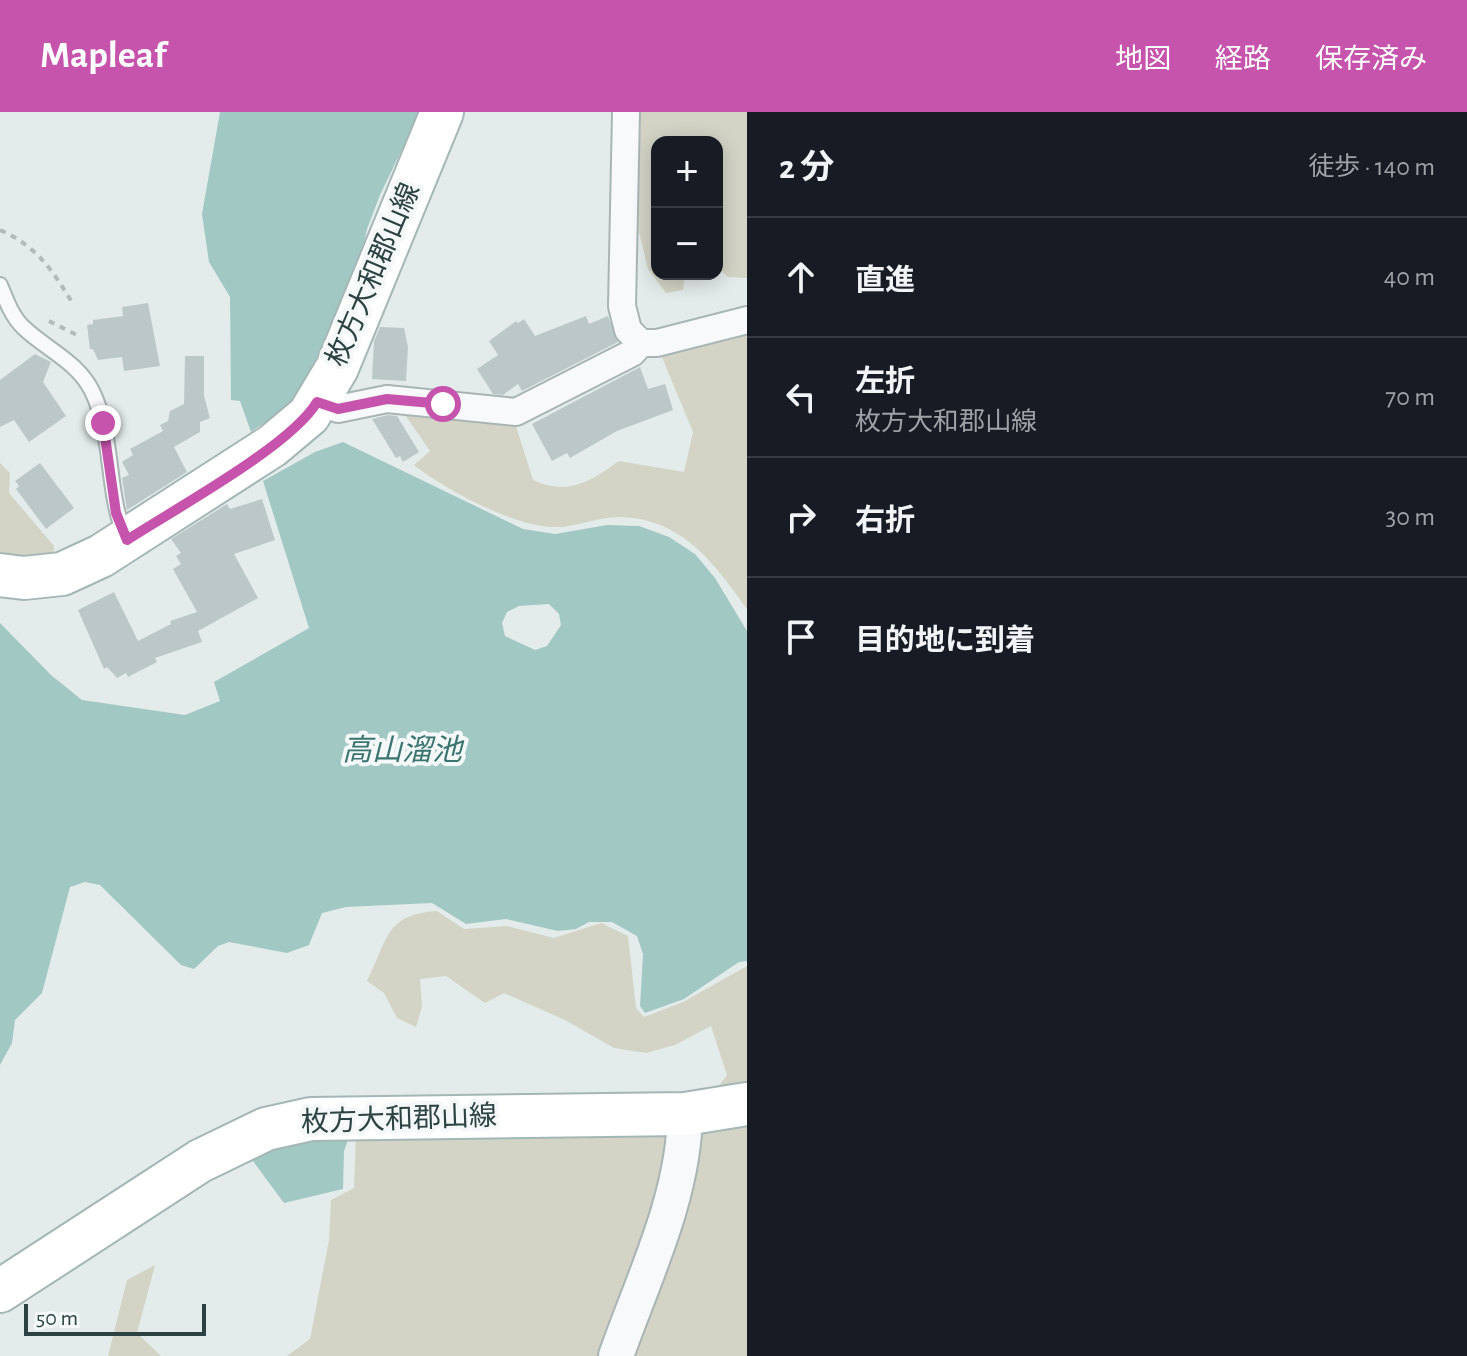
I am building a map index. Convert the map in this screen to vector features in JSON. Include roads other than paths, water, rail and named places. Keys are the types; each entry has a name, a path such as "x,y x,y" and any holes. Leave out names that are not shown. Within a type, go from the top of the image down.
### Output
{"main road":[{"name":"枚方大和郡山線","path":"0,575 24,578 62,574 127,540 272,446 309,415 337,368 442,112"},
{"name":"枚方大和郡山線","path":"0,1291 200,1161 266,1129 311,1119 361,1116 685,1114 747,1104"}],"street":[{"path":"626,112 622,306 628,330 641,343 657,343 747,320"},
{"path":"317,402 338,409 387,399 516,412 632,353 641,343"},
{"path":"616,1356 670,1201 684,1147 685,1114"}],"lane":[{"path":"0,285 22,326 71,364 92,389 103,423 116,513 127,540"}],"water":[{"path":"220,112 420,112 380,195 367,229 361,258 313,376 286,407 251,432 240,401 231,400 230,297 209,262 202,214"},
{"name":"高山溜池","path":"343,442 523,529 555,534 607,525 639,526 669,537 695,554 715,578 747,631 747,961 739,962 684,999 645,1013 640,1006 643,954 637,936 612,922 589,922 576,929 558,931 506,919 466,924 432,903 346,907 322,913 309,945 287,953 229,942 218,946 194,969 181,965 100,885 85,882 70,887 42,993 15,1020 12,1043 0,1065 0,623 51,675 82,700 185,715 220,701 214,682 309,628 263,481 315,452","holes":["549,604 559,614 561,625 547,646 535,650 505,636 502,623 507,612 519,606"]},
{"path":"349,1137 344,1151 343,1189 284,1203 250,1157 297,1140"}]}
